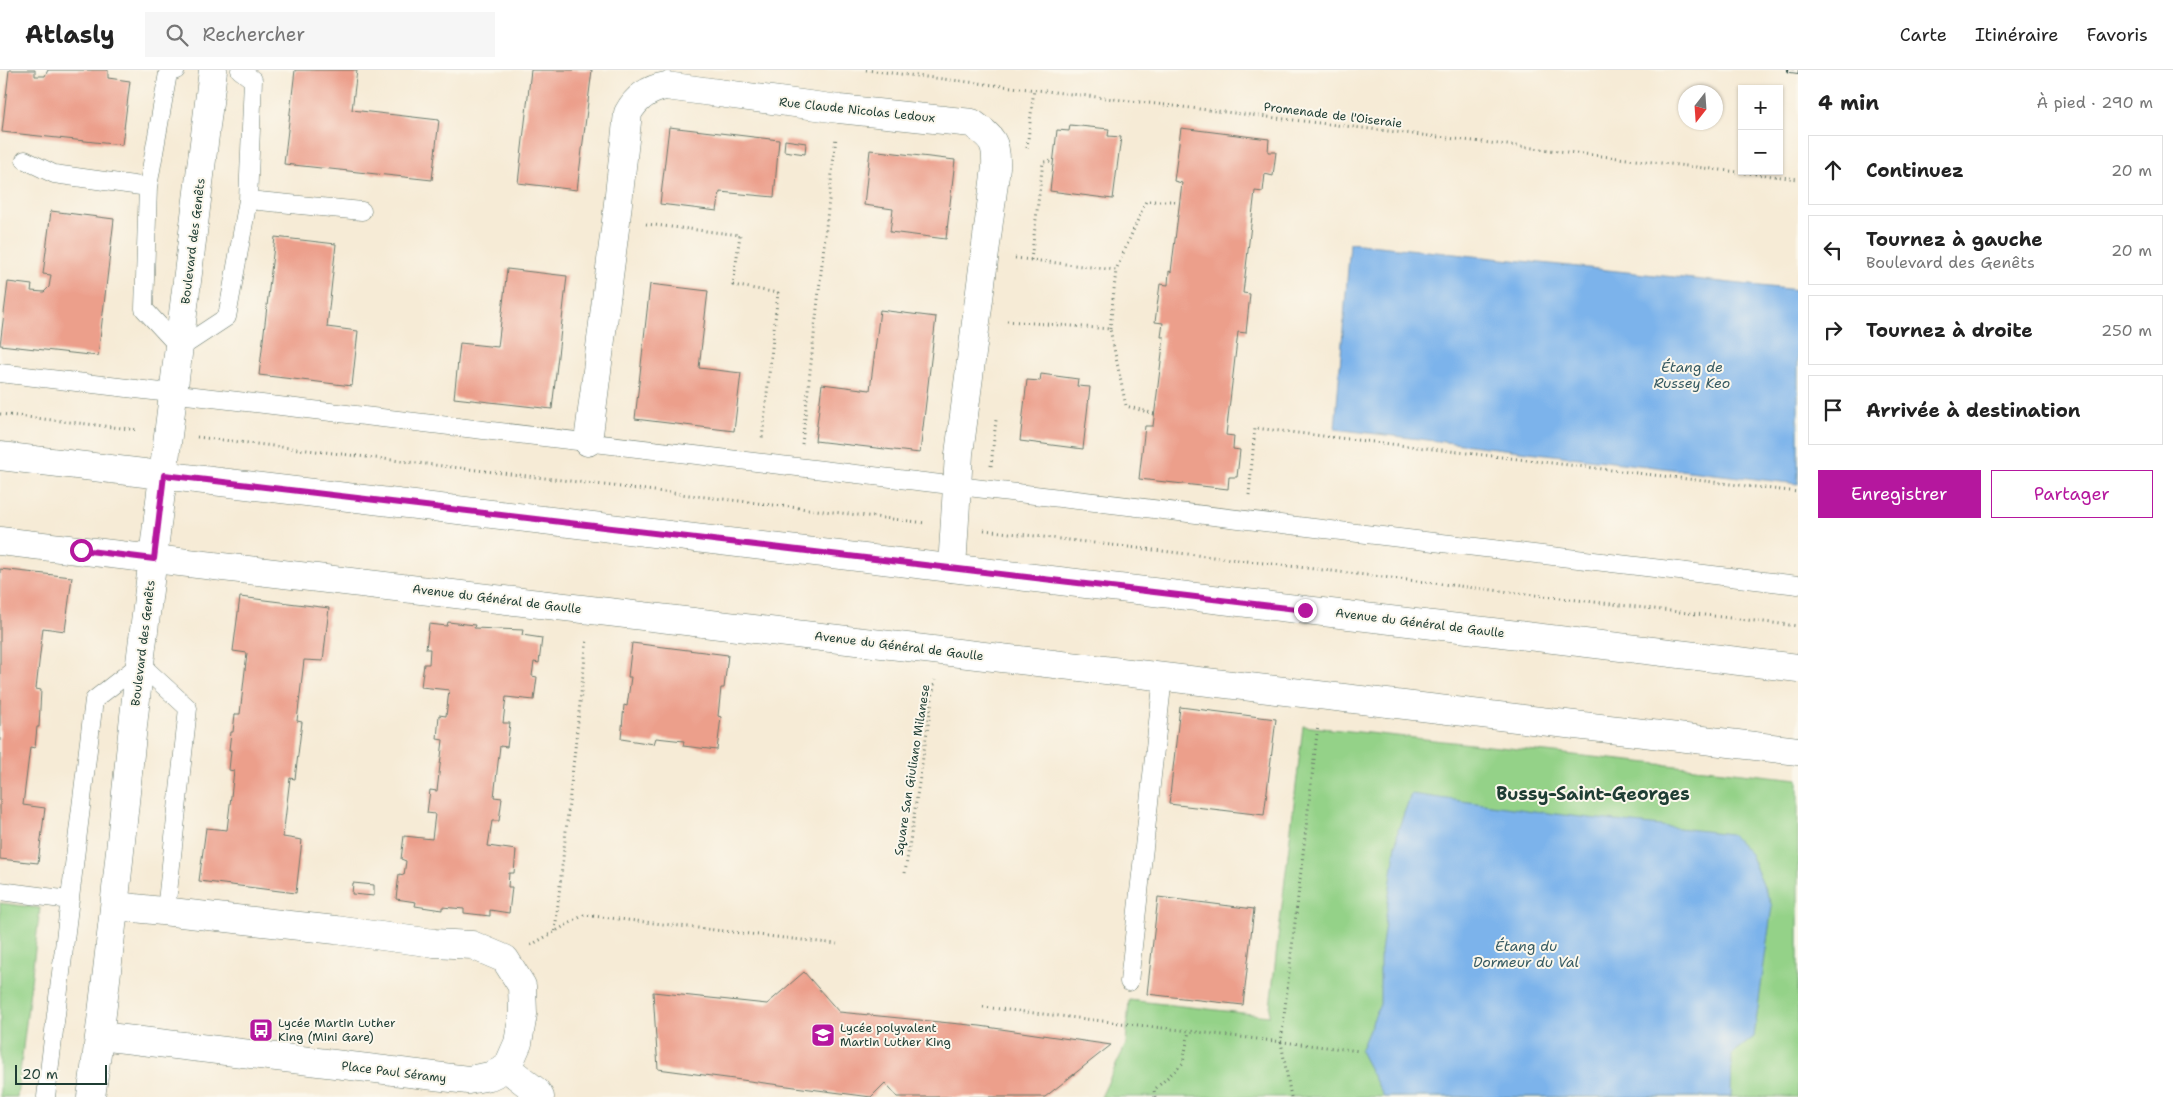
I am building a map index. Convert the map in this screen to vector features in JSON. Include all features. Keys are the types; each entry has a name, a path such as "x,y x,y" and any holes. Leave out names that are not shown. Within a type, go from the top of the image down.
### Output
{"street":[{"name":"Boulevard des Genêts","path":"91,1097 116,906 140,664 213,70"},
{"name":"Rue Claude Nicolas Ledoux","path":"588,442 628,113 634,102 654,88 666,86 839,109 972,123 986,133 996,148 996,167 959,454 952,568"},
{"name":"Avenue du Général de Gaulle","path":"0,456 1798,668"},
{"name":"Avenue du Général de Gaulle","path":"0,541 1798,751"},
{"path":"116,906 336,930 434,943 472,945 505,959 522,986 523,1014 518,1043 508,1068 536,1091 540,1097"},
{"name":"Place Paul Séramy","path":"100,1036 468,1080 490,1076 508,1068"}],"lane":[{"path":"176,70 168,74 148,187 144,309 180,348 227,317 248,200 253,80 240,70"},
{"path":"26,160 54,174 148,187"},
{"path":"248,200 362,211"},
{"path":"0,373 1798,585"},
{"path":"46,1097 94,700 140,664 188,708 166,911"},
{"path":"1129,982 1163,677"},
{"path":"0,891 70,900"}],"path":[{"name":"Promenade de l'Oiseraie","path":"866,70 1798,179"},
{"path":"800,467 839,109"},
{"path":"1031,260 1043,162 1054,161"},
{"path":"1155,414 1126,406 1110,329 1116,270 1146,201 1180,201"},
{"path":"616,221 740,235 733,285 778,293 760,462"},
{"path":"1015,258 1116,270"},
{"path":"1007,321 1110,329"},
{"path":"0,414 1798,626"},
{"path":"1248,500 1255,428 1798,492"},
{"path":"555,932 587,638"},
{"name":"Square San Giuliano Milanese","path":"905,873 935,679"},
{"path":"1291,1097 1281,1042 1318,724"},
{"path":"505,959 584,916 837,944"},
{"path":"983,1006 1360,1051"},
{"path":"1155,1097 1154,1090 1182,1063 1189,1031"}],"green space":[{"path":"1303,726 1798,779 1798,1097 1101,1097 1126,1044 1129,1000 1269,1016"},
{"path":"0,903 40,908 17,1097 0,1097"}],"water":[{"name":"Étang de Russey Keo","path":"1350,243 1798,290 1798,484 1335,429"},
{"name":"Étang du Dormeur du Val","path":"1411,794 1563,815 1731,834 1750,854 1772,906 1754,1037 1732,1054 1731,1097 1384,1097 1360,1051 1380,1004 1380,959 1398,830"}],"building":[{"path":"9,70 35,70 35,76 45,76 48,70 108,70 108,78 130,81 122,145 2,132"},
{"path":"295,70 357,70 352,110 439,120 432,180 284,164"},
{"path":"531,70 592,70 577,190 518,183"},
{"path":"1070,125 1109,129 1108,136 1121,137 1113,199 1050,191 1057,130 1069,131"},
{"path":"669,127 779,140 774,197 720,192 717,211 660,204"},
{"path":"1181,128 1269,139 1268,152 1276,152 1273,176 1265,174 1263,192 1255,191 1243,293 1250,294 1246,333 1238,332 1226,435 1234,436 1233,449 1240,450 1237,477 1229,477 1228,489 1139,479 1145,426 1153,426 1164,337 1161,337 1163,323 1155,322 1160,284 1168,285 1169,271 1171,272 1182,183 1174,181"},
{"path":"785,140 806,143 805,154 784,151"},
{"path":"870,150 955,160 946,239 890,232 893,209 864,205"},
{"path":"51,211 114,219 98,356 0,345 8,282 32,285 31,291 44,292 49,287 51,275 43,274"},
{"path":"275,237 336,244 327,327 358,331 352,386 259,375"},
{"path":"507,269 567,276 552,409 454,398 460,343 498,347"},
{"path":"650,284 708,291 699,368 741,373 734,431 635,419"},
{"path":"880,310 936,317 920,453 815,441 822,384 870,390"},
{"path":"1041,374 1078,379 1077,386 1090,387 1083,449 1020,441 1027,380 1040,381"},
{"path":"0,569 72,577 65,631 43,628 36,689 41,690 39,727 37,727 35,748 30,747 23,805 45,808 38,863 0,859"},
{"path":"240,597 329,608 323,661 304,660 297,721 302,722 295,779 290,778 283,837 302,840 296,893 199,881 206,828 227,830 234,771 229,770 231,732 233,732 235,714 240,714 247,653 233,651"},
{"path":"448,622 475,625 474,628 523,630 522,635 542,638 539,663 534,662 532,676 537,677 534,700 506,697 503,723 510,723 507,747 500,746 494,797 502,798 499,821 492,821 488,846 516,850 514,873 509,873 508,887 512,887 509,913 490,910 490,916 464,913 464,909 442,907 442,910 415,906 416,902 396,899 399,874 404,875 406,861 401,859 404,836 432,839 435,814 427,813 430,790 437,791 443,740 437,739 439,715 446,716 449,690 421,687 424,664 429,664 430,649 426,649 429,624 447,626"},
{"path":"632,643 728,655 724,688 721,688 718,716 721,717 717,750 683,746 684,741 656,738 654,744 621,739 624,705 627,706 631,677 628,677"},
{"path":"1180,707 1276,719 1264,815 1169,804"},
{"path":"353,883 374,885 374,896 352,894"},
{"path":"1158,897 1254,909 1243,1005 1147,994"},
{"name":"Lycée polyvalent Martin Luther King","path":"804,972 839,1012 980,1026 1111,1045 1045,1097 897,1097 885,1083 871,1097 658,1069 653,992 767,1004"}],"railway":[{"path":"1789,70 1798,71"}],"place":[{"name":"Lycée Martin Luther King (Mini Gare)","path":"261,1030"},
{"name":"Lycée polyvalent Martin Luther King","path":"823,1035"}],"district":[{"name":"Bussy-Saint-Georges","path":"1593,794"}],"route":[{"path":"81,550 154,559 164,475 1305,610"}]}
